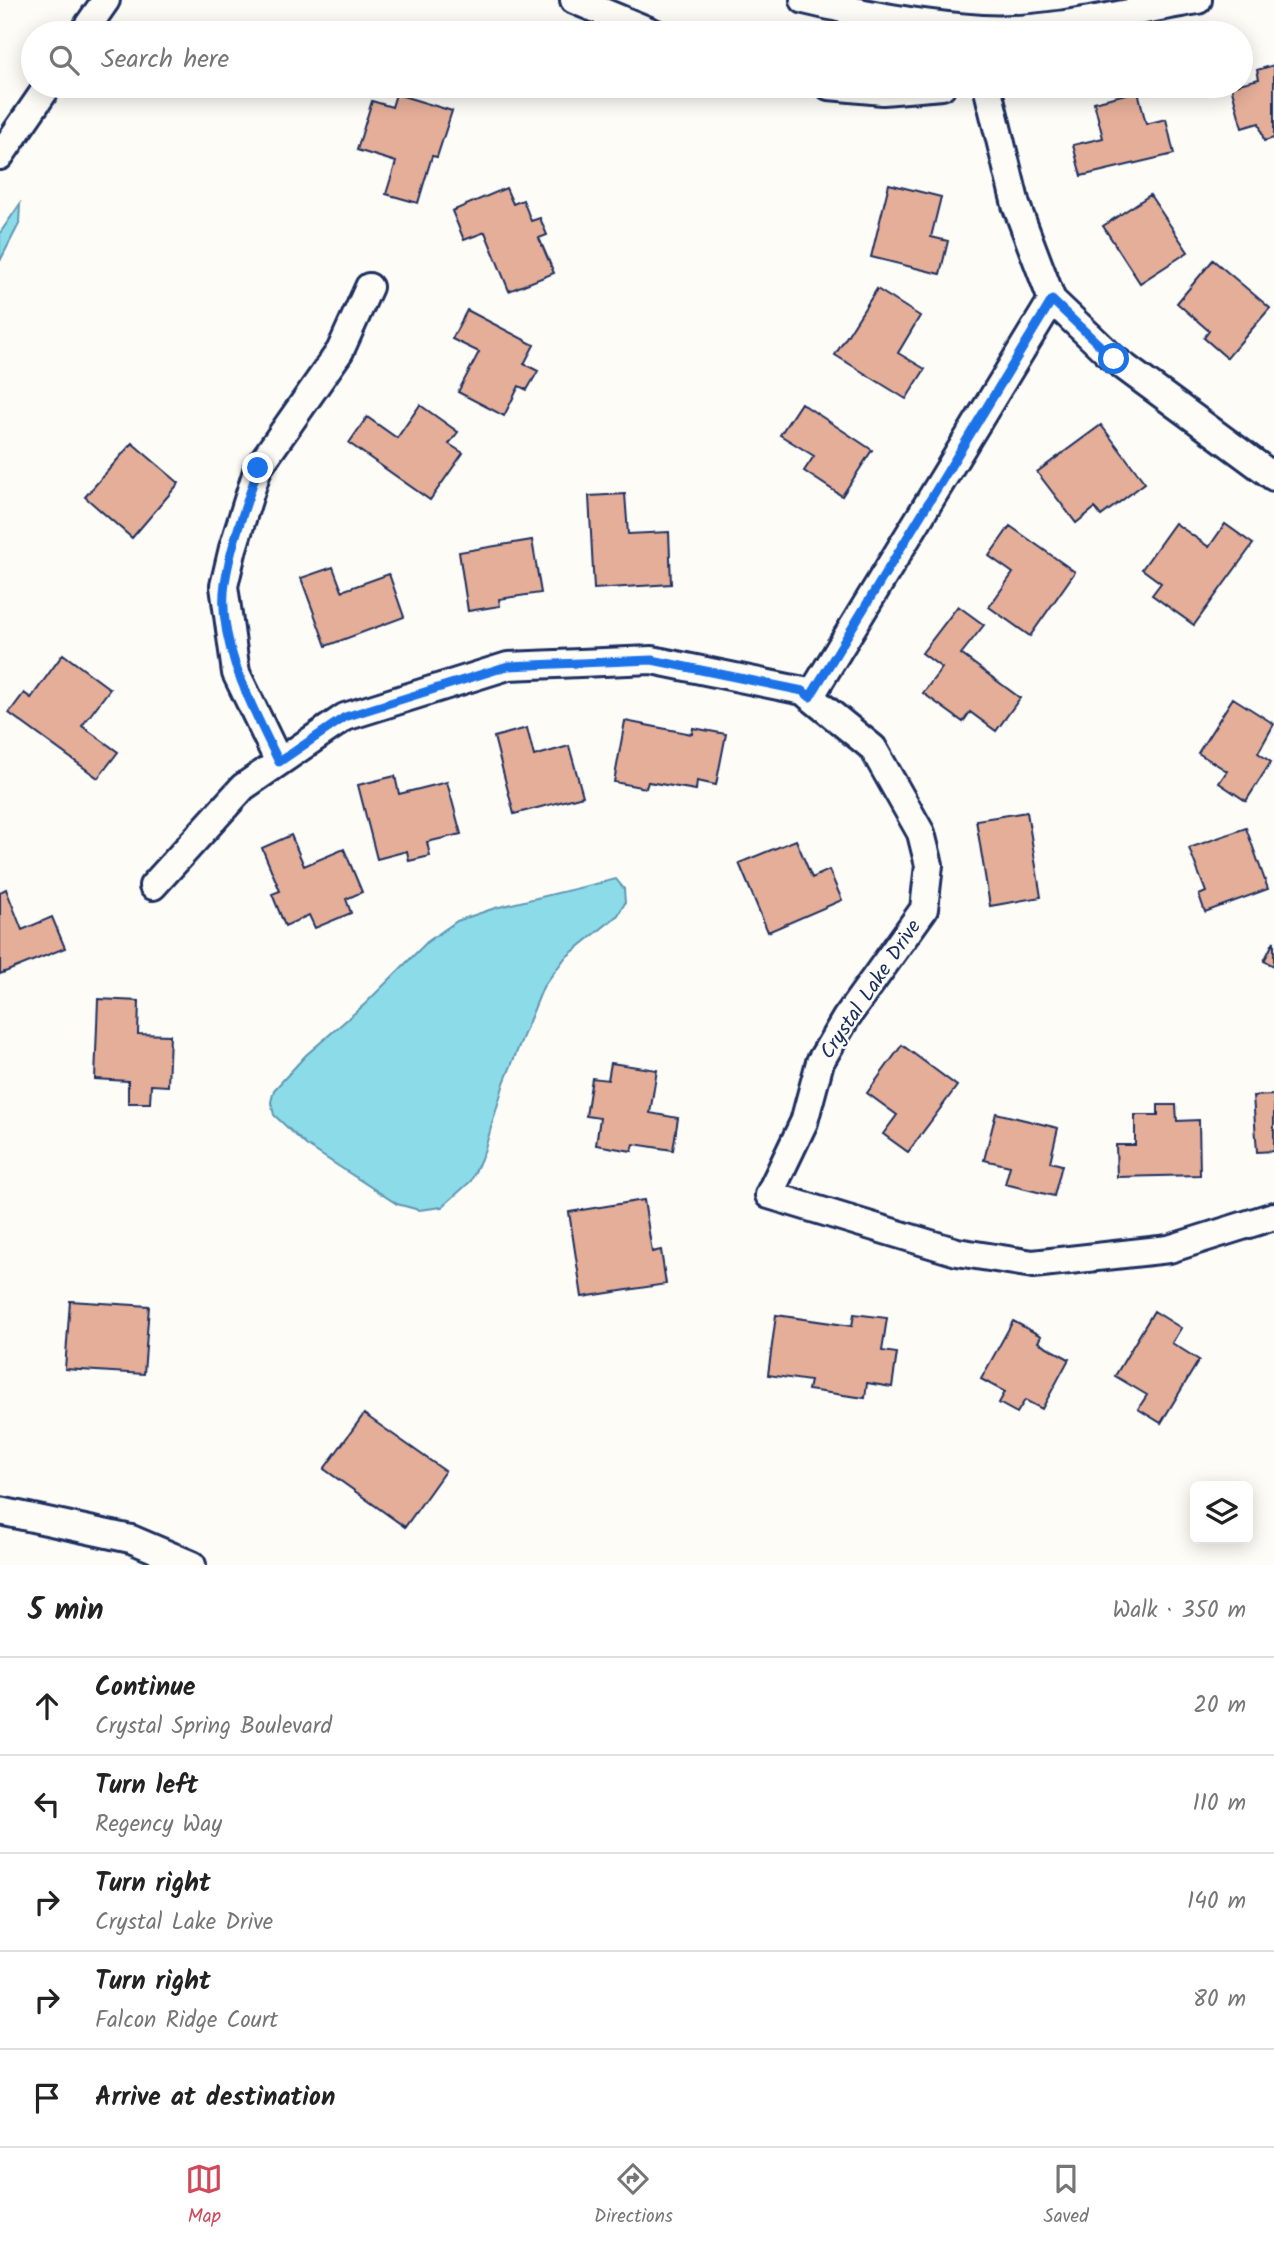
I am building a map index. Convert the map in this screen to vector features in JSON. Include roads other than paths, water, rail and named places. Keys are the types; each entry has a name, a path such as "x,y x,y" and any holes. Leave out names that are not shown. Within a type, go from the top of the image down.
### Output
{"street":[{"path":"91,21 106,0"},
{"path":"574,0 625,21"},
{"path":"804,0 862,14 912,21"},
{"path":"1070,21 1198,0"},
{"path":"0,156 40,98"},
{"path":"990,98 1016,205 1052,300 1114,359 1274,477"},
{"path":"279,762 236,673 224,586 258,468 340,351 369,287"},
{"path":"810,697 1052,300"},
{"name":"Crystal Lake Drive","path":"153,886 243,787 345,717 508,666 652,660 803,691 873,748 921,833 929,864 924,909 846,1018 820,1062 804,1122 769,1195 957,1252 1033,1264 1169,1249 1274,1216"},
{"path":"0,1511 131,1539 192,1565"}],"water":[{"path":"20,204 19,224 0,261 0,233"},
{"path":"616,879 624,889 625,903 618,915 565,958 543,987 504,1083 484,1152 471,1181 442,1207 419,1210 397,1204 306,1145 274,1115 271,1102 274,1090 306,1055 365,1004 427,942 457,921 495,908"}]}
